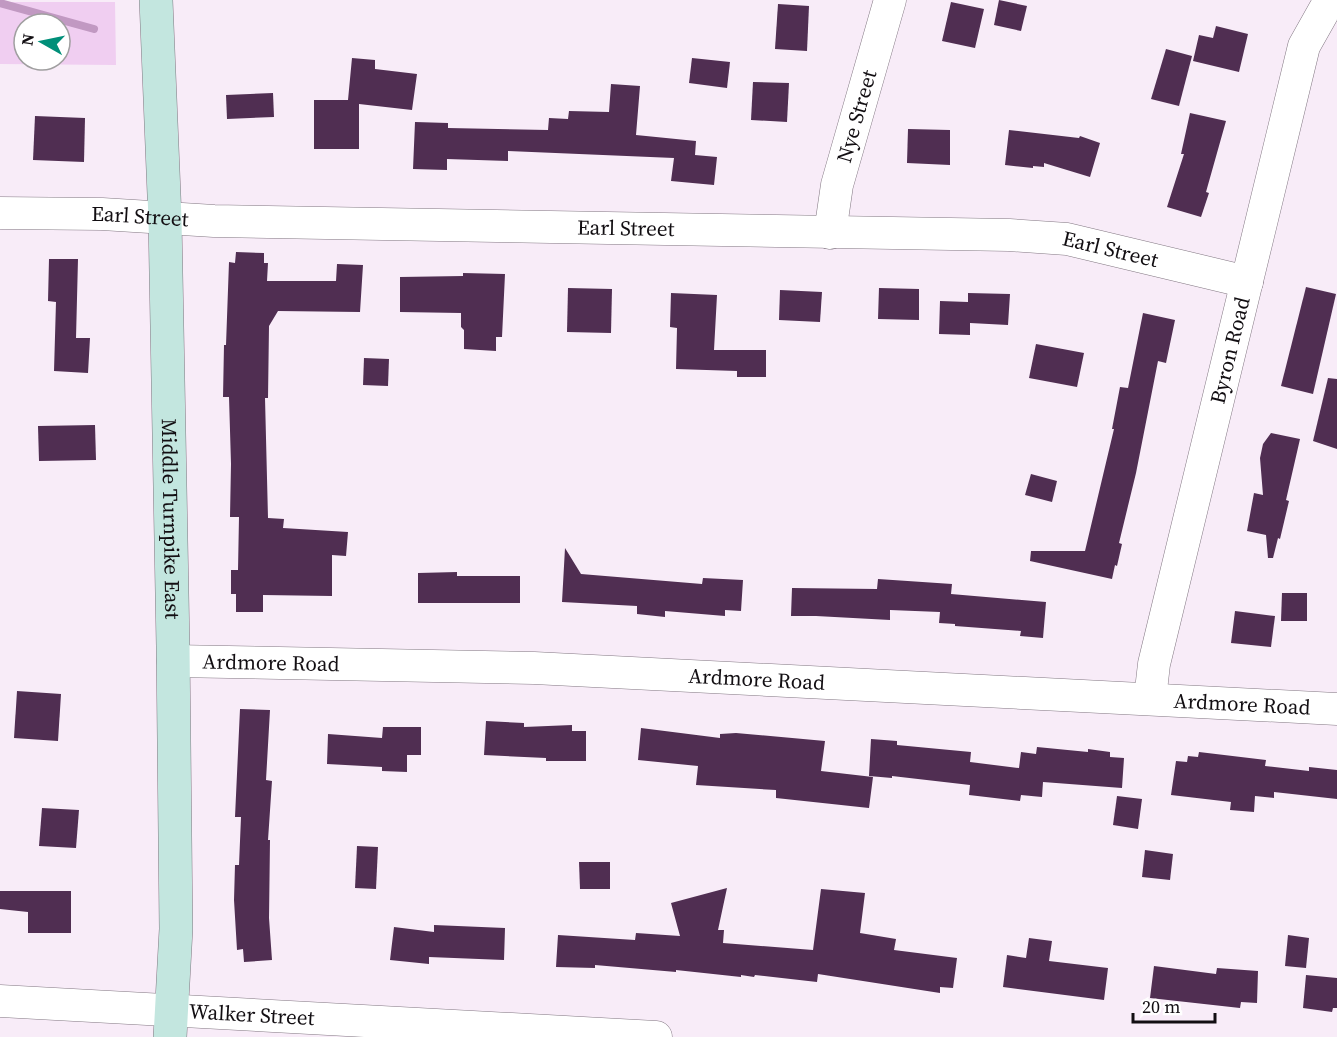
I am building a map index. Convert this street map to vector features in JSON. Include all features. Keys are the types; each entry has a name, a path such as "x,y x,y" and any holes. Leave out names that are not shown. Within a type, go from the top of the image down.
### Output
{"main road":[{"name":"Middle Turnpike East","path":"156,0 165,219 177,929 171,1024"}],"street":[{"name":"Nye Street","path":"830,233 837,185 890,0"},
{"name":"Byron Road","path":"1150,699 1154,664 1304,46 1331,5"},
{"name":"Earl Street","path":"0,213 102,214 165,219 1009,235 1067,240 1247,282"},
{"name":"Ardmore Road","path":"173,662 534,668 1337,709"},
{"name":"Walker Street","path":"0,1001 171,1024 656,1037"}],"shaded area":[{"path":"0,2 115,2 116,65 72,65 72,12 12,12 12,64 0,64"}],"building":[{"path":"999,0 1027,6 1021,31 994,25"},
{"path":"951,2 984,9 975,48 942,41"},
{"path":"778,4 809,6 807,51 775,49"},
{"path":"1216,26 1248,34 1239,72 1193,61 1199,35 1213,38"},
{"path":"1166,49 1192,56 1179,106 1151,99"},
{"path":"352,58 375,60 375,69 417,74 412,110 359,104 359,149 314,149 314,100 348,100"},
{"path":"692,58 730,62 727,88 689,83"},
{"path":"753,82 789,83 787,122 751,120"},
{"path":"611,84 640,86 636,135 696,141 695,155 717,157 714,185 671,181 674,158 508,151 508,161 447,159 447,170 413,169 415,122 448,123 448,128 548,130 549,118 568,119 569,111 609,112"},
{"path":"273,93 274,117 227,119 226,95"},
{"path":"1190,113 1226,121 1201,217 1167,207 1184,154 1181,154"},
{"path":"35,116 85,118 84,162 33,160"},
{"path":"908,129 950,130 950,165 907,163"},
{"path":"1009,130 1079,138 1080,136 1100,143 1090,177 1044,163 1044,167 1033,166 1033,168 1005,165"},
{"path":"236,252 264,253 264,263 268,263 267,281 336,281 337,264 363,265 360,312 278,311 269,326 268,398 265,398 268,518 284,519 283,528 348,532 346,556 332,555 332,596 263,595 263,612 236,612 236,594 231,594 231,570 238,570 239,517 230,517 229,397 223,397 229,262 235,263"},
{"path":"49,259 78,259 76,338 90,338 88,373 54,371 56,302 48,301"},
{"path":"463,273 505,274 502,337 496,337 496,351 464,349 461,313 400,312 400,277 463,276"},
{"path":"1306,287 1336,294 1313,394 1281,386"},
{"path":"568,288 612,289 611,333 567,332"},
{"path":"879,288 919,289 919,320 878,319"},
{"path":"780,290 822,292 820,322 779,320"},
{"path":"671,293 717,295 714,350 766,350 766,377 737,377 737,371 676,369 677,328 670,327"},
{"path":"968,293 1010,294 1008,325 970,323 970,335 939,334 940,301 968,302"},
{"path":"1143,313 1175,320 1166,363 1158,361 1136,473 1119,543 1122,544 1112,579 1030,561 1031,551 1085,551 1114,429 1112,429 1120,387 1128,388"},
{"path":"1036,344 1084,353 1077,387 1029,378"},
{"path":"364,358 389,359 388,386 363,385"},
{"path":"1328,378 1337,379 1337,449 1313,441"},
{"path":"95,425 96,460 39,461 38,426"},
{"path":"1271,433 1300,439 1280,539 1278,538 1273,558 1268,558 1266,535 1247,531 1254,493 1263,495 1260,458 1263,444"},
{"path":"1031,474 1057,481 1052,502 1025,495"},
{"path":"565,548 581,574 702,584 703,578 743,580 741,611 725,610 725,616 665,611 665,617 637,614 637,606 562,602"},
{"path":"457,572 457,576 520,576 520,603 418,603 418,573"},
{"path":"878,579 952,584 951,594 1046,602 1043,638 1020,636 1021,631 939,623 940,612 890,610 890,620 791,616 792,588 877,589"},
{"path":"1282,593 1307,593 1307,621 1281,621"},
{"path":"1235,611 1275,616 1271,647 1231,643"},
{"path":"17,691 61,694 58,741 14,738"},
{"path":"240,709 270,710 266,780 272,781 268,840 270,840 269,918 272,960 244,962 243,949 237,950 234,900 235,865 239,865 241,817 235,817"},
{"path":"486,721 524,723 524,727 572,725 572,731 586,731 586,761 546,761 546,758 484,755"},
{"path":"383,727 421,727 421,755 407,755 407,772 382,771 382,767 327,764 328,734 382,738"},
{"path":"641,728 720,738 720,734 736,733 825,741 821,771 873,777 869,808 776,798 776,790 696,785 698,766 638,760"},
{"path":"871,739 897,741 897,745 971,752 970,762 1019,768 1021,752 1036,754 1037,747 1110,752 1110,757 1124,758 1122,788 1043,782 1042,797 1021,795 1020,801 969,795 970,785 892,776 892,778 869,776"},
{"path":"1199,752 1266,760 1265,766 1309,771 1309,767 1337,770 1337,799 1274,792 1274,798 1255,796 1254,812 1230,810 1231,802 1171,795 1176,761 1187,762 1188,756 1198,757"},
{"path":"1117,796 1142,799 1138,829 1113,825"},
{"path":"42,808 79,810 76,848 39,846"},
{"path":"357,846 378,847 376,889 355,888"},
{"path":"1145,850 1173,854 1170,880 1142,877"},
{"path":"579,862 610,862 610,889 580,889"},
{"path":"727,888 718,930 724,930 723,943 813,950 821,889 865,893 860,933 896,939 894,950 957,958 953,988 940,987 940,993 818,974 817,982 755,975 754,977 741,975 741,977 595,965 595,968 556,967 558,935 635,940 636,933 680,936 671,903"},
{"path":"0,891 71,891 71,933 28,933 28,912 0,909"},
{"path":"434,925 505,928 504,960 429,957 429,964 390,960 394,927 434,932"},
{"path":"1288,935 1309,938 1306,968 1285,966"},
{"path":"1029,938 1052,941 1049,961 1108,968 1104,1000 1003,987 1007,955 1026,958"},
{"path":"1154,966 1216,974 1217,968 1258,971 1257,1003 1241,1002 1240,1008 1150,998"},
{"path":"1306,975 1337,978 1337,1008 1333,1008 1332,1012 1303,1008"}],"waterway":[{"path":"0,3 94,29"}]}
